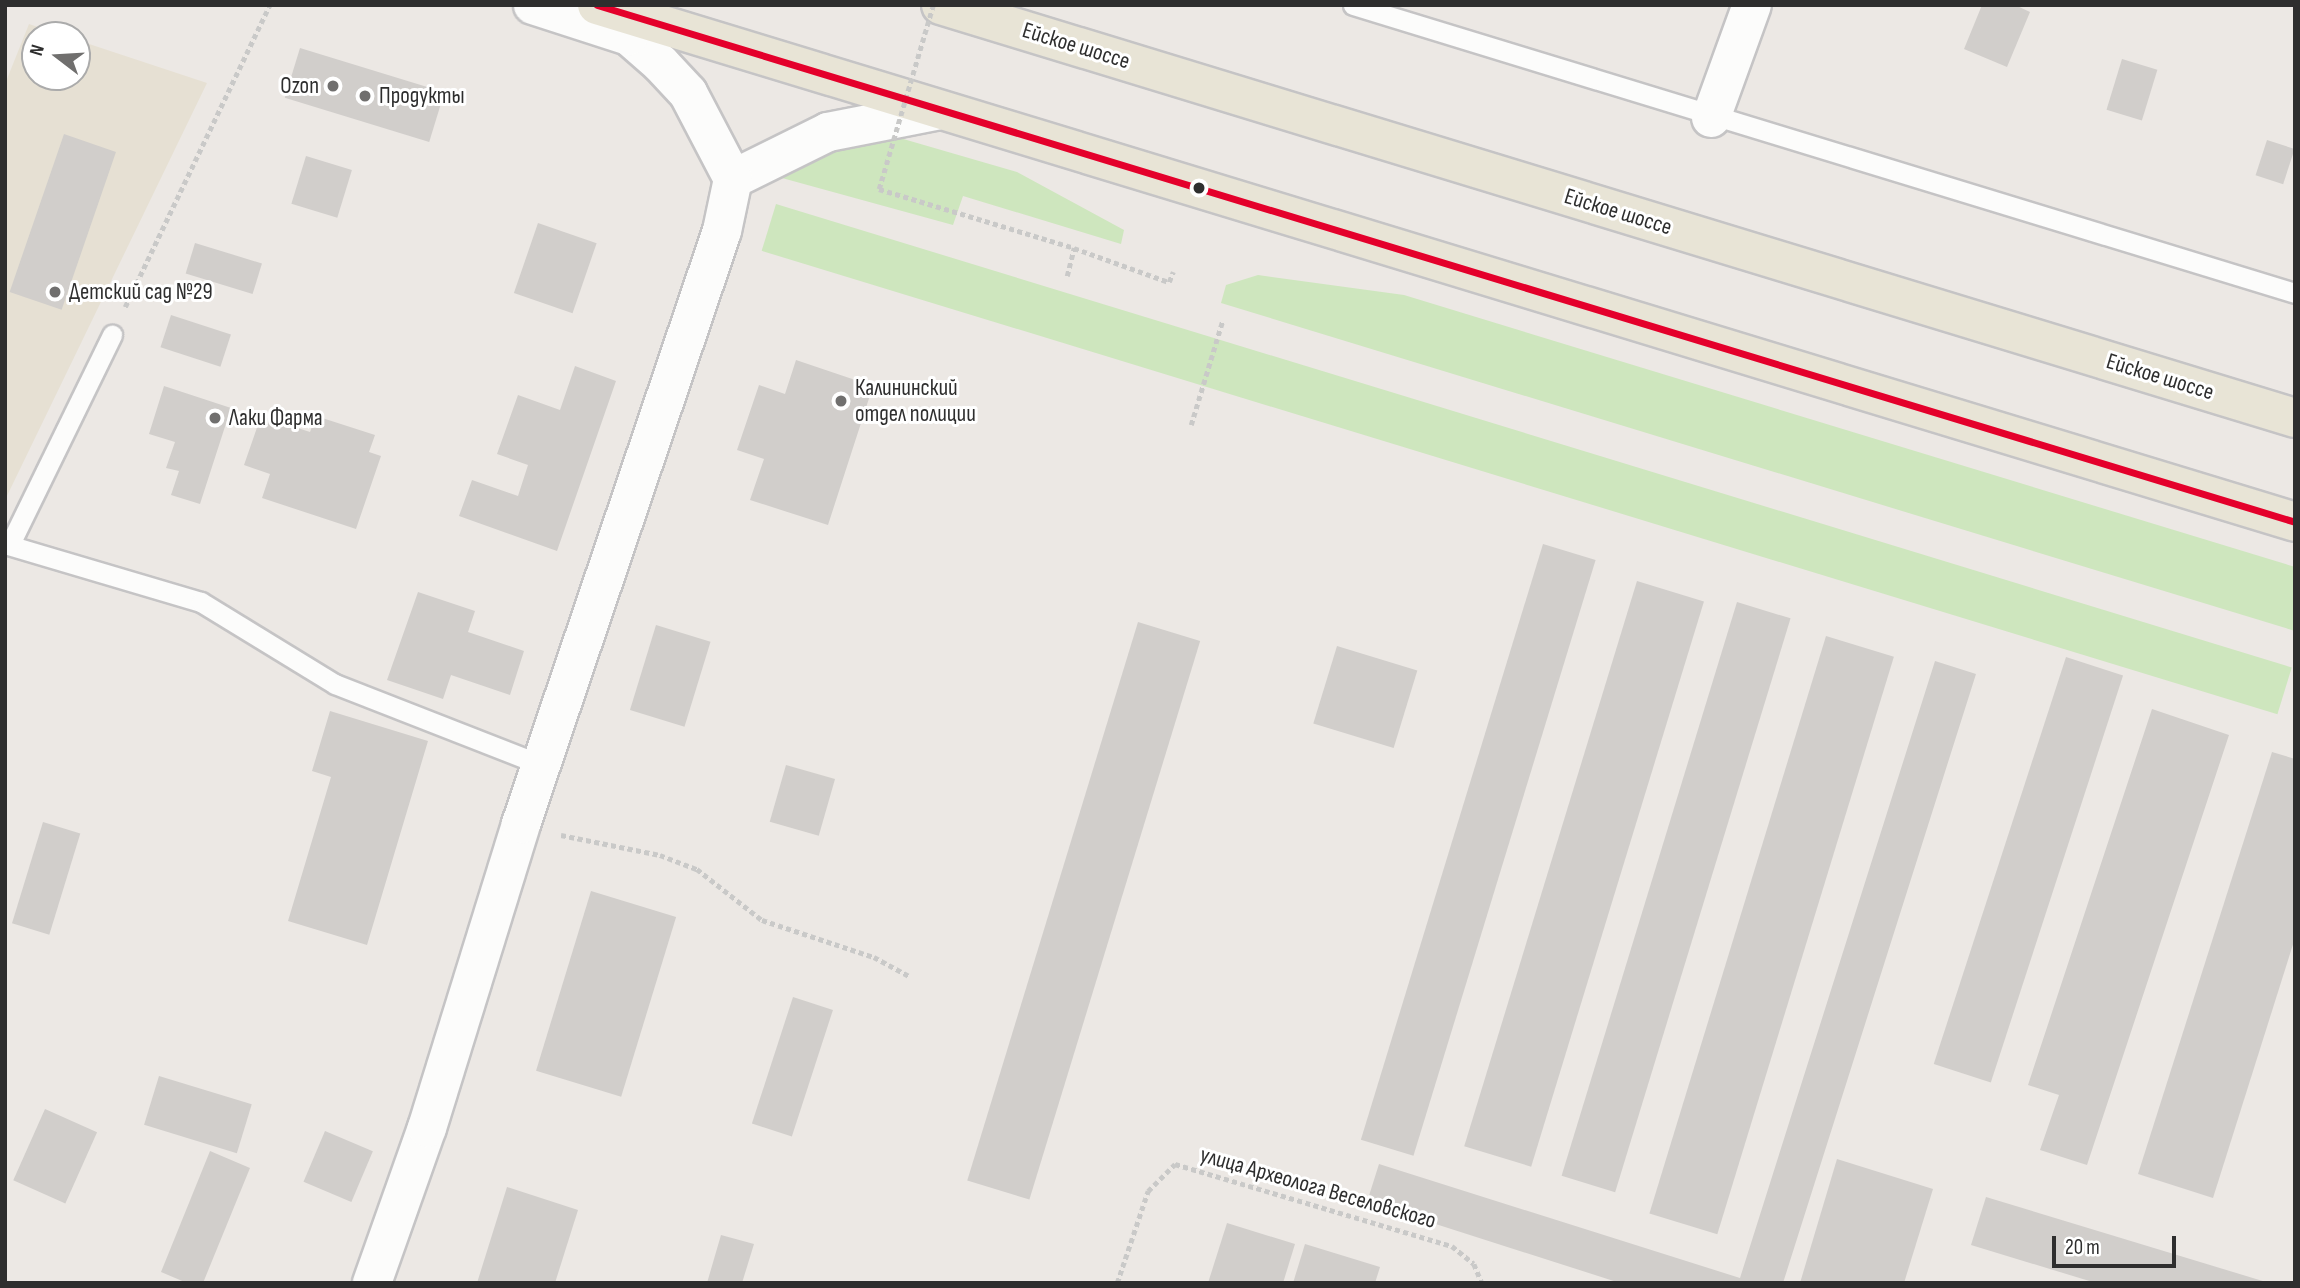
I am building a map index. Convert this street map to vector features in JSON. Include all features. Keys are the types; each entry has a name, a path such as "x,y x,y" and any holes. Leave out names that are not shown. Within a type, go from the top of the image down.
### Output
{"main road":[{"path":"597,5 2295,522"},
{"name":"Ейское шоссе","path":"941,5 2295,418"}],"street":[{"path":"372,1283 427,1128 521,824 722,232 733,179 688,93 629,36 533,5"},
{"path":"1711,118 1752,5"},
{"path":"733,179 828,132 940,110"}],"lane":[{"path":"1353,5 1711,118 2295,293"},
{"path":"112,335 8,544 201,602 335,684 541,765"}],"path":[{"path":"112,335 270,5"},
{"path":"933,5 878,189 1074,248 1169,282 1173,272"},
{"path":"1067,276 1074,248"},
{"path":"1191,425 1222,322"},
{"path":"521,824 660,855 697,869 762,920 874,957 911,977"},
{"name":"улица Археолога Веселовского","path":"1117,1283 1148,1191 1175,1164 1451,1246 1474,1264 1482,1283"}],"shaded area":[{"name":"Детский сад №29","path":"21,44 21,91 91,91 91,45 207,83 5,500 5,84"}],"green space":[{"path":"893,136 1017,172 1124,230 1121,244 963,196 953,225 782,178 798,162 857,141"},
{"path":"776,204 2292,667 2277,714 762,251"},
{"path":"1258,275 1404,295 2295,567 2295,631 1221,303 1226,285"}],"building":[{"path":"1982,5 2015,5 2030,12 2007,67 1964,49"},
{"name":"Продукты","path":"300,48 444,92 429,142 285,98"},
{"path":"2122,59 2157,70 2142,121 2107,110"},
{"path":"64,134 116,152 62,310 10,292"},
{"path":"2267,140 2295,149 2283,184 2256,175"},
{"path":"306,156 352,170 337,218 291,204"},
{"path":"538,223 597,243 573,313 514,293"},
{"path":"195,243 262,263 253,294 186,274"},
{"path":"171,315 231,334 220,367 160,347"},
{"path":"796,360 873,386 828,525 750,500 764,459 737,450 759,385 785,394"},
{"path":"575,366 616,381 557,551 459,516 472,480 518,496 528,465 497,454 518,395 560,410"},
{"path":"164,386 231,408 200,504 171,495 179,471 166,468 175,442 149,434"},
{"path":"261,416 310,432 316,416 375,435 369,452 381,456 356,529 262,498 270,474 244,465"},
{"path":"1543,544 1596,560 1413,1156 1361,1140"},
{"path":"1637,581 1704,601 1531,1167 1464,1146"},
{"path":"418,592 475,611 468,632 524,651 510,695 451,675 443,699 387,680"},
{"path":"1737,602 1791,618 1615,1192 1562,1176"},
{"path":"1138,622 1200,641 1029,1199 967,1180"},
{"path":"656,625 711,642 684,727 630,710"},
{"path":"1826,636 1894,657 1717,1234 1649,1214"},
{"path":"1337,646 1417,671 1394,748 1313,723"},
{"path":"2066,657 2123,676 1991,1083 1934,1064"},
{"path":"1935,661 1976,674 1783,1283 1620,1283 1367,1202 1379,1164 1740,1278"},
{"path":"2152,709 2229,735 2087,1165 2040,1150 2059,1095 2028,1085"},
{"path":"330,711 428,741 367,945 288,921 331,777 312,771"},
{"path":"2272,752 2295,759 2295,938 2213,1198 2138,1174"},
{"path":"786,765 835,779 819,836 770,822"},
{"path":"43,822 80,833 49,935 12,923"},
{"path":"591,891 676,917 621,1097 536,1071"},
{"path":"793,997 833,1010 792,1136 752,1123"},
{"path":"159,1076 252,1104 237,1153 144,1125"},
{"path":"45,1109 97,1132 65,1203 13,1180"},
{"path":"325,1131 373,1151 351,1202 304,1182"},
{"path":"210,1151 250,1168 203,1283 187,1283 161,1272"},
{"path":"1837,1159 1933,1189 1904,1283 1800,1283"},
{"path":"507,1187 578,1210 555,1283 477,1283"},
{"path":"1986,1197 2266,1282 2096,1283 1971,1245"},
{"path":"1227,1223 1295,1244 1283,1283 1208,1283"},
{"path":"721,1235 754,1244 742,1283 707,1283"},
{"path":"1305,1244 1380,1267 1375,1283 1293,1283"}],"transit line":[{"path":"597,5 2295,522"}],"place":[{"name":"Ozon","path":"333,86"},
{"name":"Продукты","path":"365,96"},
{"name":"Детский сад №29","path":"55,292"},
{"name":"Калининский отдел полиции","path":"841,401"},
{"name":"Лаки Фарма","path":"215,418"}]}
